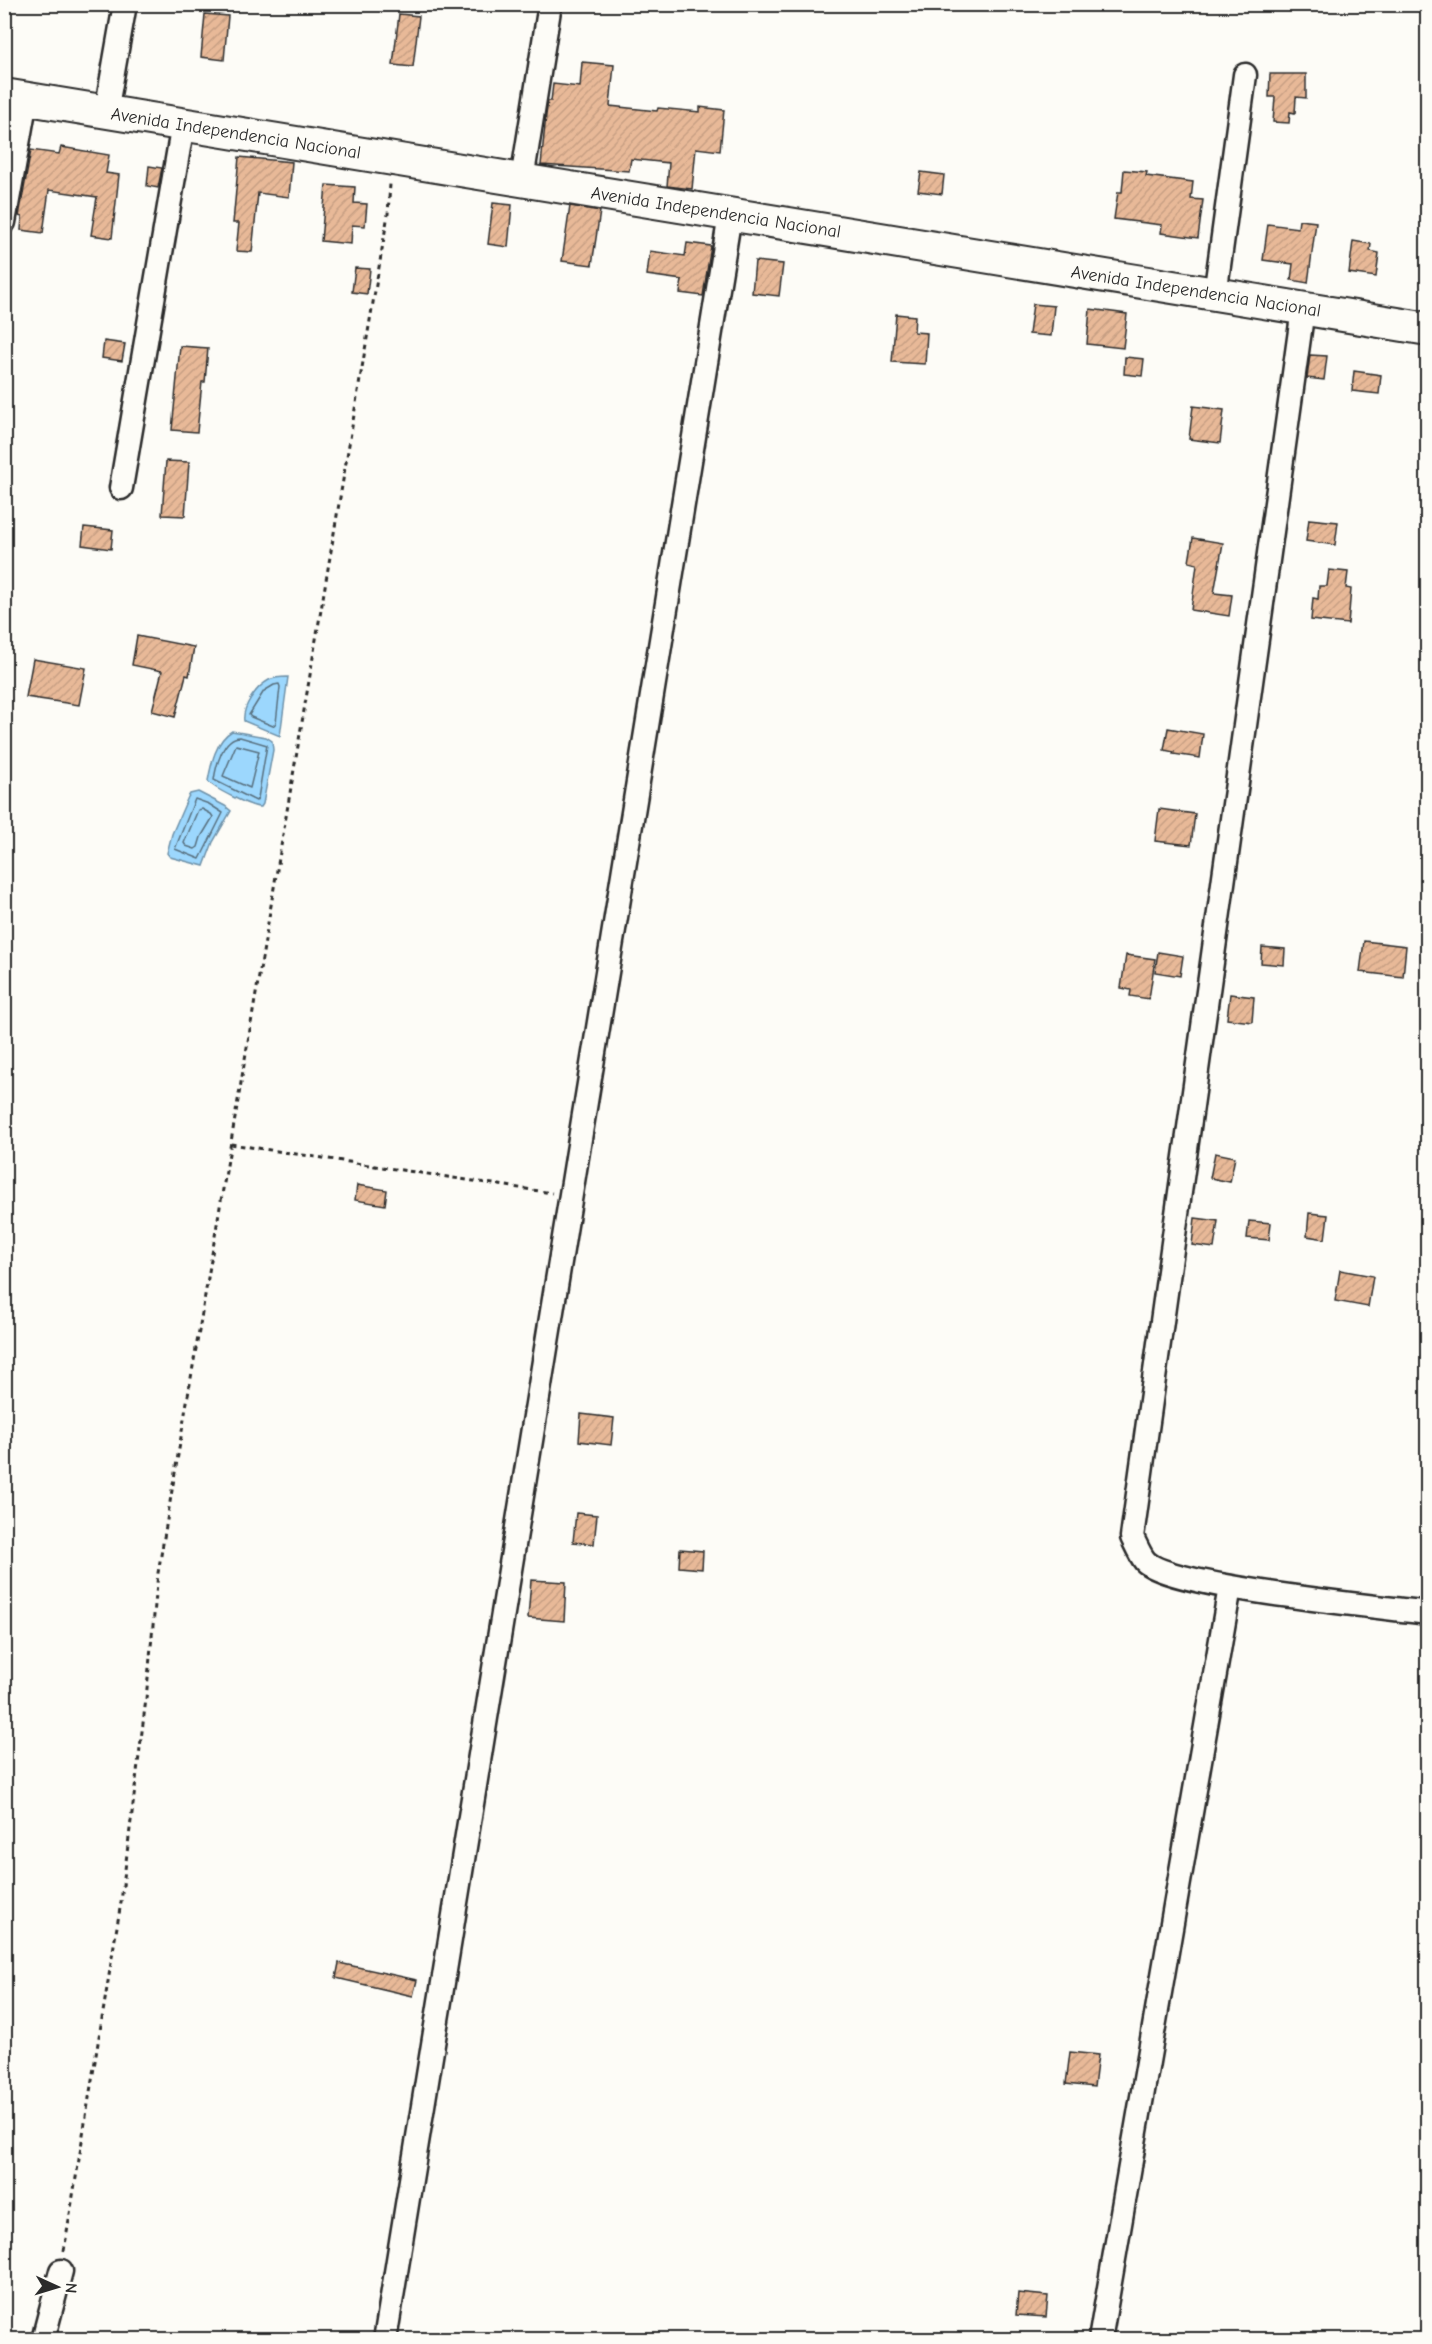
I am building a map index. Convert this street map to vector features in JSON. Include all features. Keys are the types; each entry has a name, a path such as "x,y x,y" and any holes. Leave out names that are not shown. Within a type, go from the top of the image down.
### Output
{"main road":[{"name":"Avenida Independencia Nacional","path":"15,97 1428,329"}],"street":[{"path":"106,112 125,4"},
{"path":"522,180 550,4"},
{"path":"1215,295 1245,75"},
{"path":"4,222 15,97"},
{"path":"121,488 183,124"},
{"path":"385,2340 730,215"},
{"path":"1303,309 1132,1537 1146,1562 1170,1574 1230,1587 1428,1613"},
{"path":"1100,2340 1230,1587"},
{"path":"44,2340 60,2271"}],"path":[{"path":"60,2271 121,1902 146,1699 158,1573 388,214 392,159"},
{"path":"231,1144 572,1196"}],"water":[{"path":"288,677 280,736 244,721 245,710 259,687 271,679"},
{"path":"232,731 266,737 272,741 273,750 261,807 233,797 208,781 218,746"},
{"path":"198,792 231,811 213,842 204,866 170,857 167,853 172,834 188,797"}],"building":[{"path":"205,14 228,16 224,60 201,57"},
{"path":"399,14 419,16 413,67 393,65"},
{"path":"582,62 614,65 610,106 657,111 658,108 700,112 700,107 724,110 720,151 696,148 692,189 667,186 669,163 631,159 629,171 541,165 548,101 551,101 553,84 580,87"},
{"path":"1270,74 1306,74 1306,98 1296,97 1295,113 1290,112 1289,123 1273,122 1275,97 1269,97"},
{"path":"61,147 109,155 106,173 119,175 112,238 91,235 97,197 49,190 43,233 21,230 22,217 19,216 31,150 59,154"},
{"path":"239,157 292,162 289,197 258,193 252,252 236,251 239,223 233,223"},
{"path":"149,166 162,168 158,188 147,186"},
{"path":"1124,170 1147,172 1146,176 1193,182 1191,199 1203,200 1198,238 1161,233 1162,225 1114,219 1118,192 1122,192"},
{"path":"921,172 944,175 942,194 918,191"},
{"path":"326,185 355,187 354,203 367,204 365,226 352,225 351,244 321,241"},
{"path":"493,203 512,205 508,247 488,244"},
{"path":"570,206 600,211 592,265 562,261"},
{"path":"1299,220 1316,222 1308,283 1291,280 1293,264 1263,260 1268,224 1298,228"},
{"path":"1353,241 1371,244 1370,251 1379,253 1376,277 1349,273"},
{"path":"687,243 711,246 703,296 680,293 682,280 647,275 650,251 685,256"},
{"path":"755,261 783,264 779,296 752,293"},
{"path":"355,268 370,269 367,294 352,292"},
{"path":"1033,304 1054,306 1051,336 1029,334"},
{"path":"1090,309 1127,314 1123,348 1087,344"},
{"path":"896,314 915,316 914,332 927,333 925,364 892,362"},
{"path":"104,341 125,344 122,361 102,358"},
{"path":"180,346 208,348 197,432 172,430"},
{"path":"1310,355 1327,356 1324,380 1307,378"},
{"path":"1125,357 1144,359 1142,376 1124,374"},
{"path":"1354,371 1381,375 1379,394 1352,391"},
{"path":"1193,406 1224,410 1220,443 1189,439"},
{"path":"166,461 189,462 185,516 162,515"},
{"path":"1309,519 1338,522 1335,545 1306,541"},
{"path":"84,527 113,530 111,549 82,545"},
{"path":"1193,538 1223,543 1214,593 1232,595 1229,616 1191,610 1197,564 1189,562"},
{"path":"1329,570 1348,572 1346,588 1351,589 1348,624 1311,620 1313,598 1318,599 1319,586 1327,586"},
{"path":"137,636 194,647 189,676 186,675 175,717 152,711 162,671 132,665"},
{"path":"33,659 86,668 79,705 26,697"},
{"path":"1168,728 1203,734 1200,758 1173,754 1174,752 1164,750"},
{"path":"1159,809 1195,814 1191,845 1155,841"},
{"path":"1364,941 1406,946 1403,977 1360,972"},
{"path":"1262,947 1285,949 1284,965 1261,963"},
{"path":"1158,952 1183,956 1180,976 1155,972"},
{"path":"1126,955 1155,959 1149,999 1130,996 1131,990 1121,988"},
{"path":"1230,994 1254,997 1252,1022 1227,1019"},
{"path":"1215,1153 1235,1157 1230,1182 1210,1178"},
{"path":"357,1185 387,1190 385,1205 355,1200"},
{"path":"1309,1213 1328,1215 1325,1239 1307,1236"},
{"path":"1195,1218 1218,1221 1214,1248 1192,1245"},
{"path":"1249,1221 1271,1223 1269,1240 1247,1238"},
{"path":"1340,1270 1373,1276 1368,1307 1335,1301"},
{"path":"581,1414 614,1418 611,1445 579,1441"},
{"path":"576,1513 597,1515 594,1544 573,1542"},
{"path":"680,1549 703,1551 702,1569 679,1567"},
{"path":"531,1580 566,1582 564,1621 528,1618"},
{"path":"339,1963 417,1980 413,1996 336,1978"},
{"path":"1070,2052 1098,2055 1094,2087 1066,2084"},
{"path":"1018,2293 1048,2296 1046,2317 1016,2315"}]}
